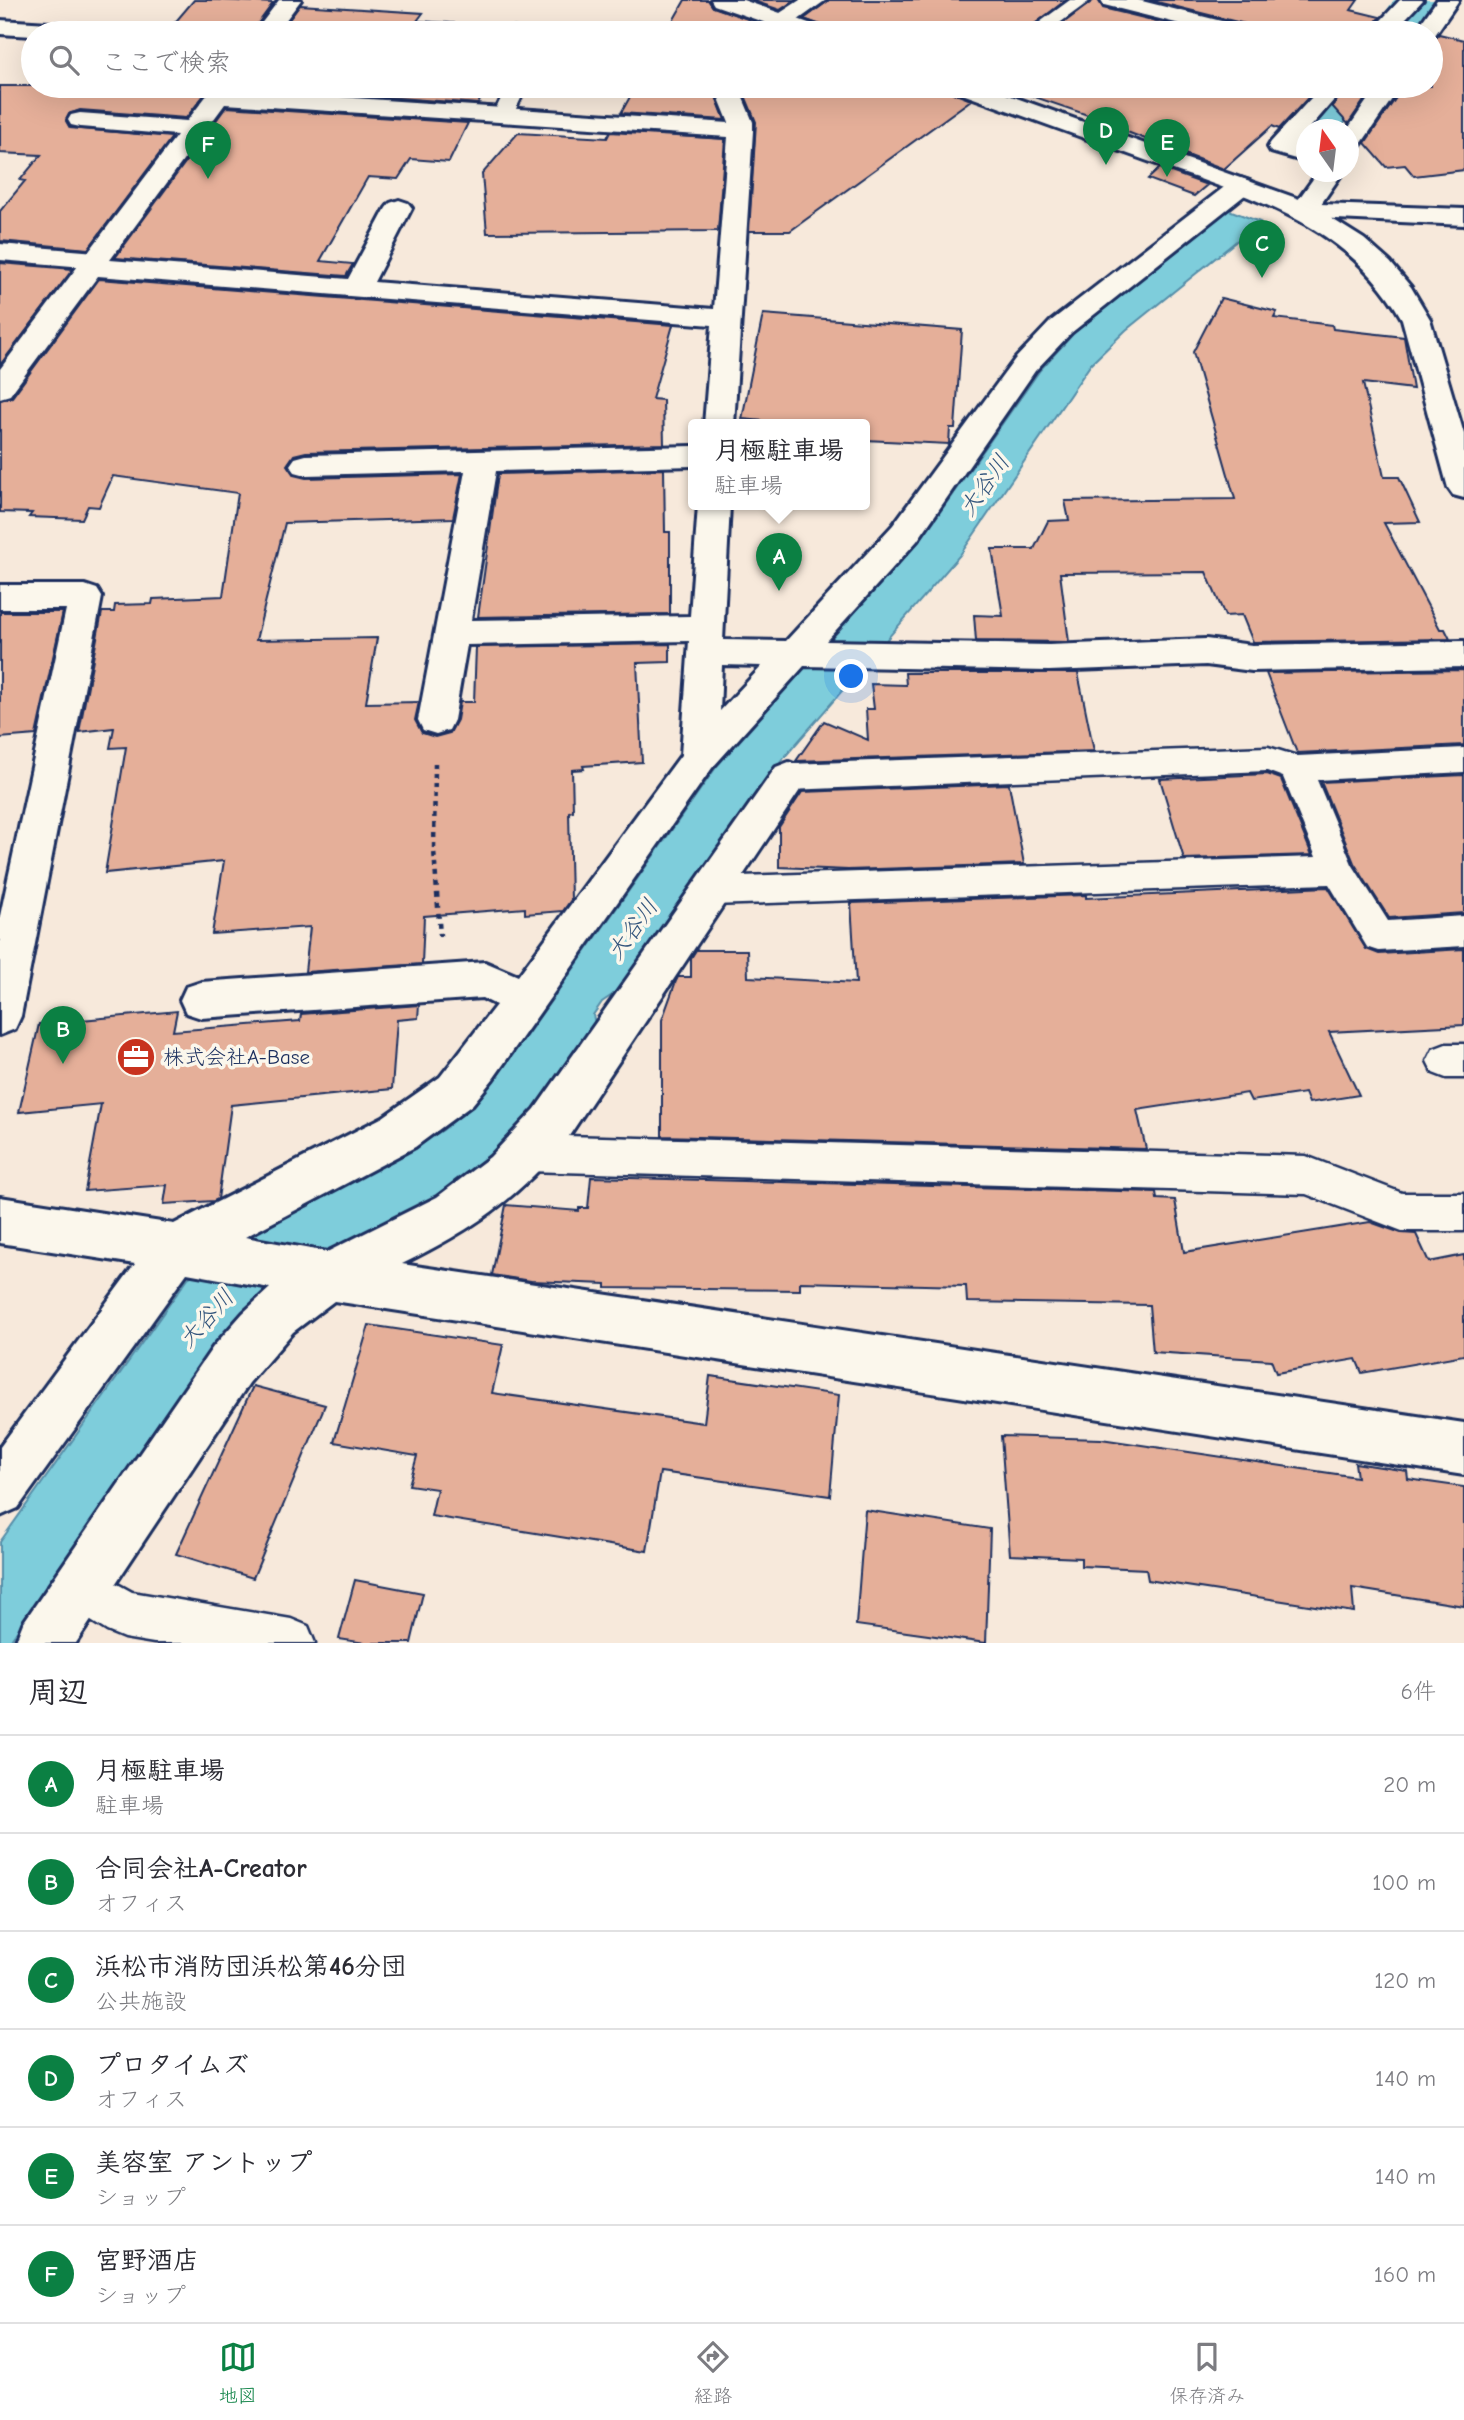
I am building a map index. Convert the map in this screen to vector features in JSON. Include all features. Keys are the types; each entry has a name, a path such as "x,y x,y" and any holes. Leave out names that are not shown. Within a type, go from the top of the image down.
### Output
{"street":[{"path":"274,21 290,0"},
{"path":"722,0 762,21"},
{"path":"783,21 815,0"},
{"path":"1112,0 1194,21"},
{"path":"1392,21 1412,0"},
{"path":"1433,21 1448,0"},
{"path":"0,27 21,28"},
{"path":"0,389 217,98"},
{"path":"304,98 741,131"},
{"path":"719,419 741,131 741,122 731,98"},
{"path":"995,98 1303,211 1355,245 1380,268 1416,319 1426,346 1449,442 1464,488"},
{"path":"1305,119 1323,98"},
{"path":"1359,130 1381,98"},
{"path":"80,120 194,129"},
{"path":"1296,129 1280,147 1296,152"},
{"path":"1303,211 1323,182"},
{"path":"0,1490 196,1251 399,1132 456,1091 478,1065 699,758 804,654 905,533 1025,365 1081,310 1241,186"},
{"path":"357,288 400,208"},
{"path":"1303,211 1464,217"},
{"path":"0,252 357,288 725,318"},
{"path":"306,465 688,456"},
{"path":"436,720 482,461"},
{"path":"699,758 714,510"},
{"path":"0,597 85,597 0,1016"},
{"path":"452,633 706,640 804,654 1078,658 1206,652 1273,658 1464,654"},
{"path":"43,1643 231,1365 260,1329 318,1274 454,1212 491,1186 527,1153 551,1124 789,777"},
{"path":"201,1000 485,980 526,999"},
{"path":"0,1220 196,1251 318,1274 1464,1449"}],"lane":[{"path":"1051,21 1082,0"},
{"path":"503,115 511,98"},
{"path":"789,777 1268,759 1296,769 1464,760"},
{"path":"1296,769 1338,870 1379,936 1464,931"},
{"path":"711,891 1338,870"},
{"path":"527,1153 1306,1175 1402,1212 1464,1212"},
{"path":"81,1587 124,1614 291,1643"}],"path":[{"path":"436,720 434,863 437,917 447,982"}],"water":[{"path":"1336,98 1362,98 1347,119 1318,119"},
{"path":"1229,210 1260,222 1126,330 1091,364 960,555 782,760 624,987 602,1002 593,1015 596,1027 536,1114 479,1171 406,1216 313,1256 275,1279 219,1338 9,1643 0,1643 0,1542 188,1278 258,1231 409,1151 443,1130 473,1105 497,1077 717,766 921,539 1040,370 1074,333"}],"building":[{"path":"194,0 273,3 260,21 176,21"},
{"path":"685,0 708,0 713,7 753,21 673,21"},
{"path":"751,0 795,0 780,10"},
{"path":"829,0 1066,0 1039,21 804,19"},
{"path":"1094,0 1098,0 1103,8 1157,21 1066,21"},
{"path":"1149,0 1358,0 1351,10 1380,17 1376,21 1234,21"},
{"path":"300,5 423,13 417,21 288,21"},
{"path":"1443,35 1464,40 1464,170 1414,176 1405,165 1386,167 1365,143 1396,98 1443,98"},
{"path":"0,86 21,86 21,98 202,98 186,118 80,110 69,114 66,121 70,128 172,137 88,249 0,241 0,211 25,181 20,180 41,155 0,153"},
{"path":"399,98 481,98 478,104"},
{"path":"629,98 717,98 725,120 621,113"},
{"path":"746,98 971,100 790,231 749,231 756,122"},
{"path":"1038,98 1308,98 1279,129 1272,126 1224,169 1114,127 1117,125"},
{"path":"1339,98 1366,98 1351,119 1344,119 1332,106"},
{"path":"226,107 468,123 449,162 411,159 398,179 368,177 320,261 353,264 346,276 115,258"},
{"path":"610,132 725,139 718,231 487,233 482,174 518,133 607,138"},
{"path":"1160,168 1207,185 1194,196 1148,179"},
{"path":"0,263 73,269 0,365"},
{"path":"99,279 673,325 652,399 663,400 664,444 306,452 294,455 287,465 294,475 306,478 462,474 453,518 285,523 256,640 377,638 366,703 419,702 415,720 422,733 435,737 450,733 457,720 460,702 474,702 476,647 670,644 670,662 637,663 642,762 583,766 584,769 572,770 573,811 569,812 571,900 563,911 525,914 525,908 424,916 422,964 305,972 310,927 212,934 224,861 105,873 126,747 110,748 114,728 79,732 102,612 114,612 115,605 152,604 153,599 223,596 238,493 113,476 99,507 88,506 82,519 29,517 32,513 0,512 0,400 12,397"},
{"path":"1221,298 1277,312 1274,318 1332,325 1333,329 1404,337 1413,389 1363,383 1384,477 1399,477 1420,522 1384,523 1440,629 1445,629 1450,639 1253,642 1242,615 1225,616 1206,572 1060,573 1069,642 976,641 974,615 1003,616 992,549 1034,549 1048,521 1069,520 1065,501 1235,499 1193,352"},
{"path":"763,314 962,330 955,428 950,428 949,444 870,440 870,419 742,419"},
{"path":"664,469 665,532 670,532 670,614 478,617 498,474"},
{"path":"0,612 63,612 36,735 0,738"},
{"path":"1464,670 1464,745 1297,753 1266,673"},
{"path":"905,673 1078,673 1094,751 796,761 824,721 868,740 866,709 874,709 871,684 906,685"},
{"path":"1267,774 1281,779 1312,855 1184,859 1160,779"},
{"path":"1464,775 1464,913 1389,918 1354,863 1321,782"},
{"path":"1009,784 1024,864 848,870 779,867 779,827 802,792"},
{"path":"1328,887 1366,949 1379,954 1464,949 1464,1025 1329,1032 1359,1095 1309,1103 1305,1093 1251,1101 1247,1093 1137,1110 1146,1149 662,1136 662,1020 678,977 691,977 691,958 696,950 747,950 748,977 856,983 851,903 1086,895 1086,898"},
{"path":"419,1005 418,1018 397,1020 392,1089 231,1105 218,1199 214,1201 164,1204 167,1185 85,1191 101,1104 19,1112 39,1024 177,1011 173,1031 300,1021 301,1014"},
{"path":"591,1177 1156,1192 1157,1199 1175,1200 1184,1252 1370,1222 1401,1233 1416,1234 1429,1262 1464,1255 1464,1355 1362,1373 1356,1359 1276,1373 1271,1360 1153,1352 1149,1305 967,1302 966,1286 800,1282 800,1290 606,1288 606,1284 531,1281 492,1275 506,1205 579,1211 579,1208 588,1208"},
{"path":"369,1325 503,1345 492,1393 704,1423 710,1376 839,1395 830,1496 660,1472 647,1551 431,1516 437,1489 409,1485 417,1456 334,1442"},
{"path":"253,1386 325,1405 253,1578 176,1554"},
{"path":"1001,1436 1101,1439 1357,1477 1355,1463 1407,1471 1408,1479 1464,1487 1464,1606 1352,1588 1354,1612 1148,1580 1146,1569 1081,1566 1081,1558 1010,1555"},
{"path":"865,1510 990,1529 986,1643 856,1625"},
{"path":"355,1580 423,1593 411,1643 365,1643 339,1639"}],"waterway":[{"name":"大谷川","path":"1408,21 1424,0"}],"place":[{"name":"プロタイムズ","path":"1106,165"},
{"name":"美容室 アントップ","path":"1167,177"},
{"name":"宮野酒店","path":"208,179"},
{"name":"浜松市消防団浜松第46分団","path":"1262,278"},
{"name":"月極駐車場","path":"779,591"},
{"name":"株式会社A-Base","path":"136,1057"},
{"name":"合同会社A-Creator","path":"63,1064"}]}
